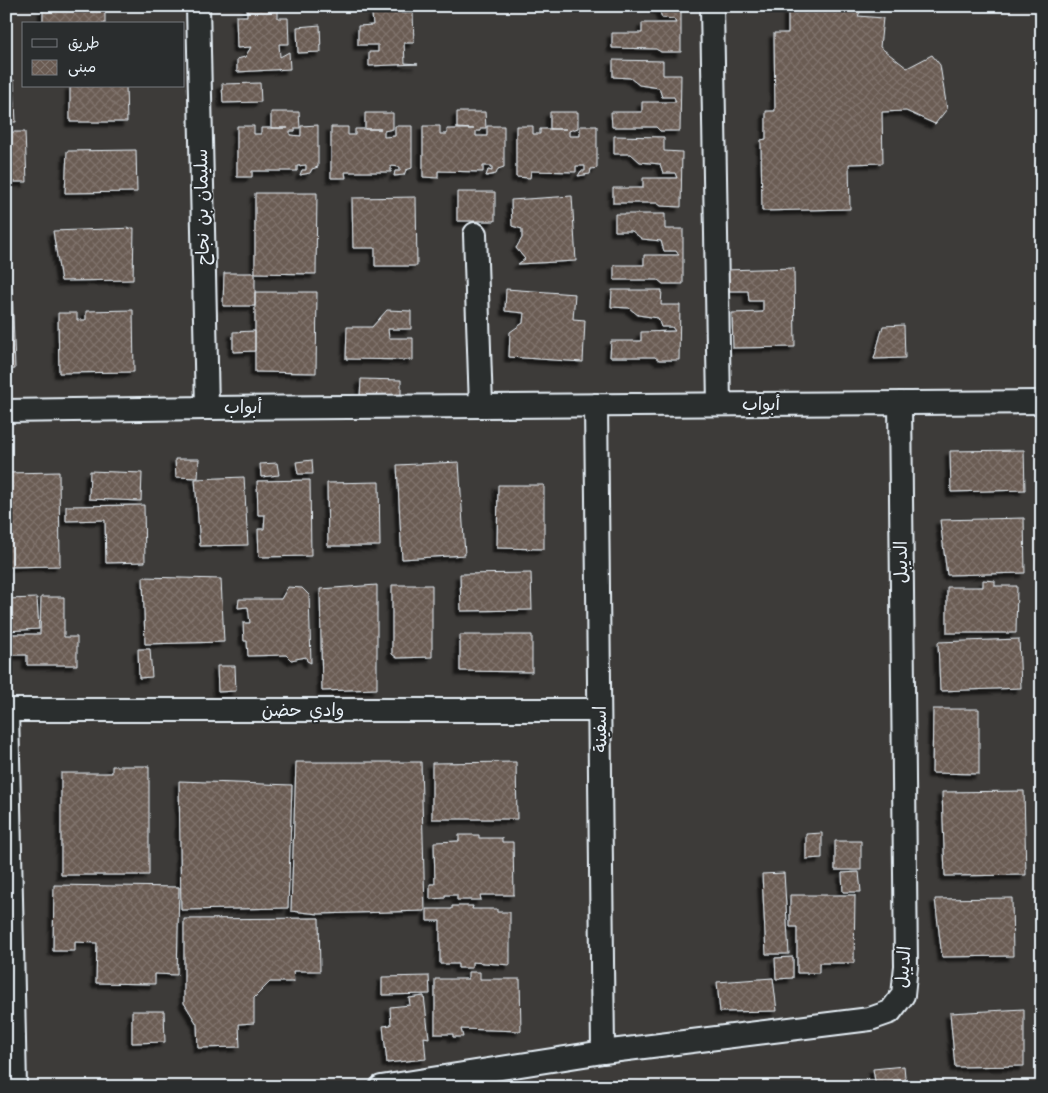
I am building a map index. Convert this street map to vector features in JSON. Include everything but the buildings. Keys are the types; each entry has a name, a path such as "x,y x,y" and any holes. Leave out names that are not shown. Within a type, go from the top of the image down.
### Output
{"street":[{"name":"سليمان بن نجاح","path":"198,6 207,408"},
{"path":"712,6 719,404"},
{"path":"475,234 481,406"},
{"name":"أبواب","path":"6,411 1042,402"},
{"name":"الديبل","path":"381,1087 603,1052 870,1019 890,1012 903,995 906,956 900,403"},
{"name":"اسفينة","path":"596,405 603,1052"},
{"path":"7,710 15,1087"},
{"name":"وادي حضن","path":"7,710 599,710"}]}
